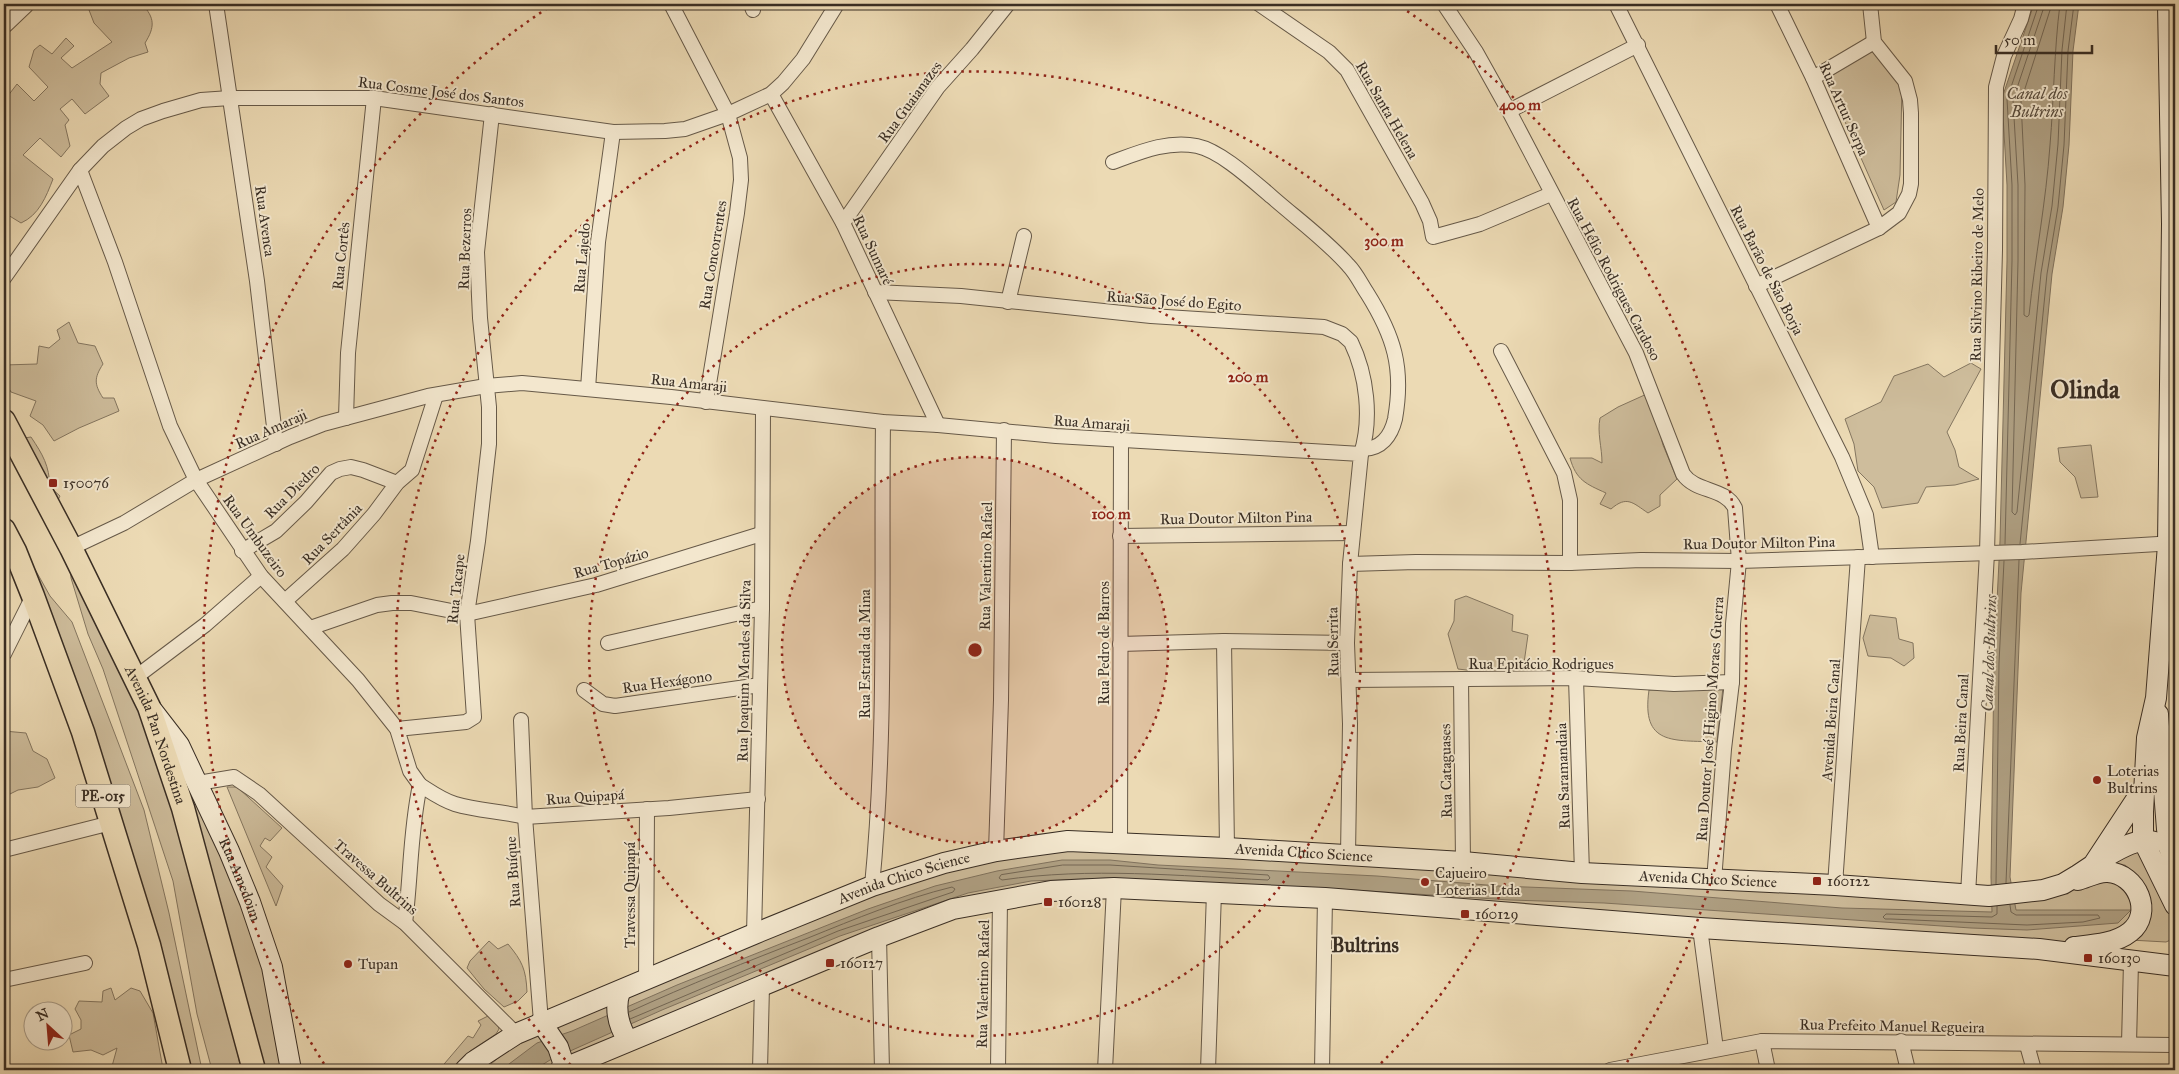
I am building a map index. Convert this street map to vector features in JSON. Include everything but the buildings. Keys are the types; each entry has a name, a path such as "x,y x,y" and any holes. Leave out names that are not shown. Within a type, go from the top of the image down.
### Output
{"highway":[{"name":"Avenida Pan Nordestina","path":"4,421 71,548 136,677 149,707 183,808 252,1065"},
{"name":"PE-015","path":"4,530 9,552 33,596 83,732 149,945 180,1070"}],"main road":[{"path":"2168,4 2174,228 2172,544 2156,698 2147,738 2143,789 2143,840 2175,905"},
{"path":"2156,698 2173,857"},
{"name":"Rua Amedoim","path":"149,707 179,745 198,783 250,902 272,967 290,1070"},
{"name":"Avenida Chico Science","path":"563,1069 621,1015 646,981 872,886 944,863 996,851 1068,841 1227,848 1463,862 1582,873 1835,885 1988,896 2014,894 2063,884 2093,864 2143,789"},
{"path":"2093,864 2143,840 2158,843 2173,857"},
{"path":"2039,950 2103,943 2131,932 2138,921 2141,905 2138,891 2128,880 2114,873 2101,872 2063,884"},
{"name":"Avenida Chico Science","path":"465,1070 473,1062 516,1034 550,1035 621,1015 762,986 879,937 954,909 1051,891 1114,888 1326,898 1700,928 2039,950 2175,966"},
{"path":"550,1035 563,1069"}],"street":[{"path":"4,24 25,4"},
{"name":"Rua Avenca","path":"216,4 257,281 276,444"},
{"name":"Rua Concorrentes","path":"671,4 728,114 740,158 741,180 738,214 706,402"},
{"name":"Rua Cosme José dos Santos","path":"4,278 80,170 103,146 141,119 202,100 230,98 374,98 614,132 686,129 728,114 771,94 804,59 838,4"},
{"name":"Rua Guaianazes","path":"843,223 938,87 1008,4"},
{"name":"Rua Santa Helena","path":"1259,4 1330,52 1347,70 1422,203 1430,221 1433,237 1480,224 1551,194"},
{"name":"Rua Hélio Rodrigues Cardoso","path":"1444,4 1476,52 1509,111 1636,353 1684,476 1691,482 1724,495 1732,502 1737,516 1739,561"},
{"name":"Rua Barão de São Borja","path":"1616,4 1854,483 1866,515 1872,557"},
{"name":"Rua Artur Serpa","path":"1777,4 1813,78 1879,228"},
{"path":"1756,286 1879,228 1900,213 1909,194 1911,184 1910,100 1905,81 1874,42 1870,4"},
{"name":"Rua Silvino Ribeiro de Melo","path":"1990,553 1996,87 2004,56 2021,19 2025,4"},
{"path":"1813,78 1874,42"},
{"path":"1509,111 1638,45"},
{"name":"Rua Sumaré","path":"771,94 843,223 938,425"},
{"name":"Rua Cortês","path":"346,418 348,353 374,98"},
{"name":"Rua Bezerros","path":"486,386 477,252 492,114"},
{"name":"Rua Lajedo","path":"588,389 598,242 614,132"},
{"path":"1113,162 1157,147 1175,144 1199,146 1214,154 1259,186 1350,267 1378,311 1390,335 1398,372 1397,404 1392,430 1380,445 1362,452"},
{"name":"Rua Umbuzeiro","path":"80,170 115,262 170,426 196,480 242,551 261,576 358,680 397,729 410,771 420,785"},
{"path":"1008,302 1024,236"},
{"name":"Rua São José do Egito","path":"875,292 943,295 1151,316 1324,327 1351,342 1365,390 1367,416 1362,452"},
{"path":"1501,351 1564,473 1570,500 1570,563"},
{"name":"Rua Amaraji","path":"71,548 124,523 196,480 323,424 436,395 486,386 522,383 883,422 1004,430 1121,442 1336,453 1362,452"},
{"name":"Rua Tacape","path":"397,729 466,722 474,717 467,614 489,444 489,407 486,386"},
{"name":"Rua Sertânia","path":"285,601 343,549 374,514 397,483 409,475 436,395"},
{"name":"Rua Joaquim Mendes da Silva","path":"754,934 762,608 763,408"},
{"name":"Rua Estrada da Mina","path":"872,886 879,817 882,690 883,422"},
{"name":"Rua Valentino Rafael","path":"996,851 1001,700 1004,430"},
{"name":"Rua Pedro de Barros","path":"1120,844 1121,442"},
{"name":"Rua Serrita","path":"1348,855 1349,680 1347,643 1350,564 1362,452"},
{"name":"Rua Diedro","path":"242,551 276,531 331,474 340,469 351,467 397,483"},
{"name":"Rua Doutor Milton Pina","path":"1120,536 1353,533"},
{"name":"Rua Topázio","path":"467,614 596,585 761,534"},
{"name":"Rua Doutor Milton Pina","path":"1350,564 1416,562 1570,563 1642,560 1739,561 2022,552 2172,544"},
{"name":"Rua Beira Canal","path":"1968,895 1990,553"},
{"name":"Avenida Beira Canal","path":"1835,885 1858,557"},
{"name":"Rua Doutor José Higino Moraes Guerra","path":"1714,880 1724,749 1732,682 1733,624 1739,561"},
{"path":"136,677 205,625 261,576"},
{"path":"4,654 33,596"},
{"path":"310,628 377,605 392,603 411,604 467,614"},
{"path":"608,643 762,608"},
{"path":"1120,644 1224,641 1347,643"},
{"path":"1224,641 1227,848"},
{"name":"Rua Epitácio Rodrigues","path":"1349,680 1576,678 1674,684 1732,682"},
{"name":"Rua Saramandaia","path":"1576,678 1582,873"},
{"name":"Rua Cataguases","path":"1461,679 1463,862"},
{"name":"Rua Hexágono","path":"584,690 603,704 615,706 760,685"},
{"name":"Rua Buíque","path":"521,720 526,817 550,1035"},
{"name":"Travessa Bultrins","path":"198,783 234,777 259,794 379,904 405,924 516,1034"},
{"path":"405,924 410,889 412,833 420,785"},
{"name":"Rua Quipapá","path":"420,785 436,796 454,804 478,810 504,812 526,817 758,800"},
{"name":"Travessa Quipapá","path":"646,981 647,809"},
{"path":"4,850 111,823"},
{"path":"1105,1070 1114,888"},
{"path":"1208,1070 1214,892"},
{"path":"1322,1070 1326,898"},
{"name":"Rua Valentino Rafael","path":"998,1070 1000,899"},
{"path":"1700,928 1716,1049"},
{"path":"879,937 882,1070"},
{"path":"2129,1044 2131,962"},
{"path":"4,980 86,963"},
{"path":"760,1070 762,986"},
{"path":"1901,1041 1908,1070"},
{"name":"Rua Prefeito Manuel Regueira","path":"1610,1070 1762,1042 1901,1041 2027,1045 2175,1045"},
{"path":"1762,1042 1768,1070"},
{"path":"2027,1045 2034,1070"},
{"path":"563,1069 592,1070"}],"shaded area":[{"path":"105,4 142,4 149,14 152,23 151,32 145,43 148,52 129,58 101,73 100,84 109,96 85,114 72,99 60,109 69,120 65,125 70,146 61,157 40,138 23,155 53,179 45,199 33,215 21,223 8,215 4,216 4,101 17,84 34,101 48,87 29,67 34,50 40,45 52,54 66,38 74,46 61,58 72,68 112,42 94,23 89,10"},
{"path":"1878,49 1902,86 1900,175 1896,202 1884,210 1823,72"},
{"path":"69,322 78,343 95,346 103,364 96,381 98,389 103,398 114,398 119,411 54,441 43,425 30,416 36,401 11,392 4,380 4,365 37,364 39,346 49,348 60,339 57,330"},
{"path":"1971,363 1981,369 1947,432 1955,450 1959,467 1979,479 1955,485 1926,487 1918,503 1882,508 1874,487 1858,471 1854,444 1845,419 1881,402 1894,376 1928,364 1944,377"},
{"path":"1649,393 1663,445 1677,479 1660,495 1660,506 1648,513 1626,501 1611,509 1600,504 1606,493 1583,480 1575,471 1570,458 1592,458 1602,463 1600,418 1618,407"},
{"path":"31,437 45,460 50,487 60,496 55,506 17,439"},
{"path":"2091,445 2098,497 2081,498 2075,477 2060,462 2058,448"},
{"path":"18,539 50,596 72,622 144,810 169,913 202,1070 185,1070"},
{"path":"70,557 152,737 228,1006 241,1070 212,1070 197,1014 173,881 103,669 88,634 71,578"},
{"path":"1466,596 1513,615 1512,631 1528,635 1523,670 1483,672 1458,669 1448,634 1454,621 1455,600"},
{"path":"1870,615 1896,618 1899,639 1913,643 1914,658 1904,666 1891,658 1868,656 1863,638"},
{"path":"1723,687 1717,742 1674,739 1655,731 1650,721 1648,708 1649,690"},
{"path":"164,727 244,894 288,1070 256,1070"},
{"path":"4,731 26,733 33,751 47,759 55,778 38,787 18,790 4,797"},
{"path":"227,787 237,787 282,828 270,841 265,838 260,846 272,857 266,867 283,886 276,906"},
{"path":"2139,845 2175,920 2175,938 2166,942 2130,940 2128,931 2148,896 2140,878 2125,865 2099,867"},
{"path":"1059,848 1914,898 2103,876 2118,880 2136,902 2129,925 2095,938 2036,946 1447,903 999,895 629,1036 624,1000 761,937 940,869"},
{"path":"489,941 498,949 508,944 517,955 526,977 527,992 518,1001 504,1007 484,989 467,968 470,961"},
{"path":"111,988 115,1000 131,988 140,991 153,1013 163,1069 111,1070 117,1048 103,1055 91,1050 73,1052 72,1034 81,1029 81,1020 75,1009 79,1001 102,1002 103,991"},
{"path":"611,1002 622,1039 567,1061 550,1027"},
{"path":"488,1016 497,1023 499,1029 496,1034 470,1051 451,1070 439,1070 468,1036 473,1038 481,1025 478,1021"},
{"path":"542,1031 560,1062 546,1070 484,1070 504,1053"}],"water":[{"name":"Canal dos Bultrins","path":"2034,4 2079,4 2073,51 2069,145 2063,207 2052,274 2021,593 2010,877 2016,910 2131,910 2118,923 2027,930 1971,928 1604,903 1510,900 1322,888 1108,878 1031,881 968,893 840,936 662,1010 550,1060 534,1070 501,1070 537,1043 572,1031 677,985 868,909 935,886 997,871 1062,860 1110,860 1158,865 1377,876 1499,886 1632,891 1842,908 1992,912 1994,662 2000,541 2007,261 2007,185 2002,98"}],"place":[{"name":"150076","path":"53,483"},
{"name":"Loterias Bultrins","path":"2097,780"},
{"name":"160122","path":"1817,881"},
{"name":"Cajueiro Loterias Ltda","path":"1425,882"},
{"name":"160128","path":"1048,902"},
{"name":"160129","path":"1465,914"},
{"name":"160130","path":"2088,958"},
{"name":"160127","path":"830,963"},
{"name":"Tupan","path":"348,964"}],"district":[{"name":"Olinda","path":"2085,389"},
{"name":"Bultrins","path":"1365,945"}]}
